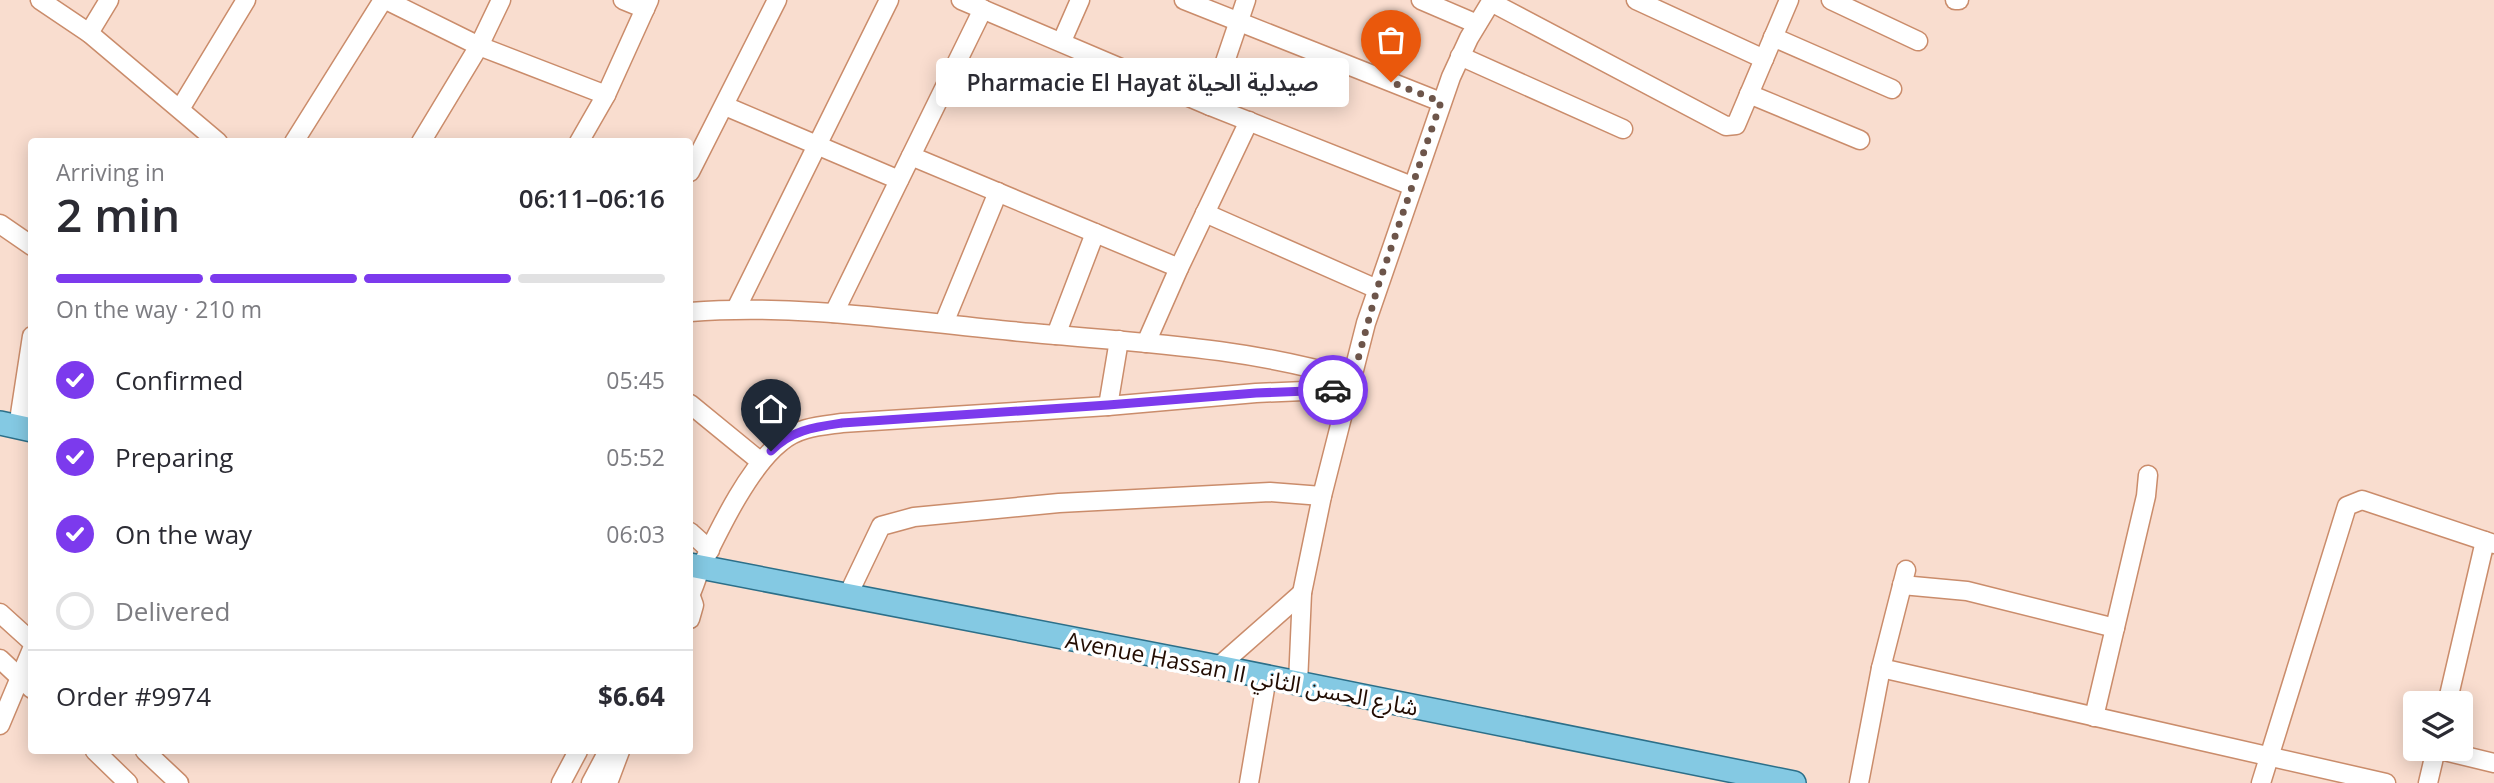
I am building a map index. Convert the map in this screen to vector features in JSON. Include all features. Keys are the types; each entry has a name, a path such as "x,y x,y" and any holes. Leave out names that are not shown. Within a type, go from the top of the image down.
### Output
{"main road":[{"name":"Avenue Hassan II شارع الحسن الثاني","path":"697,565 847,597 1218,667 1794,783"}],"street":[{"path":"40,0 89,33 213,138"},
{"path":"89,33 109,0"},
{"path":"180,109 246,0"},
{"path":"297,138 385,0 479,46 606,95"},
{"path":"423,138 479,46 501,0"},
{"path":"587,138 647,5 623,0"},
{"path":"693,166 777,0"},
{"path":"736,309 889,0"},
{"path":"961,0 1210,106 1412,186"},
{"path":"1062,41 1080,0"},
{"path":"1184,0 1441,102"},
{"path":"1210,106 1246,0"},
{"path":"1421,0 1477,24"},
{"path":"1636,0 1764,59"},
{"path":"1298,683 1302,593 1322,496 1377,289 1441,102 1460,56 1491,1 1726,126 1735,125 1787,4 1769,0"},
{"path":"1831,0 1917,41"},
{"path":"834,313 983,9"},
{"path":"1773,37 1892,89"},
{"path":"1460,56 1623,129"},
{"path":"1749,94 1860,140"},
{"path":"724,106 899,180"},
{"path":"1146,342 1249,121"},
{"path":"911,156 1179,268"},
{"path":"944,323 998,192"},
{"path":"1205,213 1377,289"},
{"path":"0,224 28,243"},
{"path":"1056,335 1095,233"},
{"path":"693,312 736,309 834,313 1146,342 1272,358 1351,384"},
{"path":"1108,405 1119,340"},
{"path":"17,426 28,360"},
{"path":"693,582 697,565 761,462 782,440 808,427 1351,384"},
{"path":"693,406 761,462"},
{"path":"2094,717 2146,496 2148,475"},
{"path":"847,597 881,526 914,517 1059,503 1210,495 1270,492 1322,496"},
{"path":"2261,783 2347,506 2362,500 2489,543 2449,691"},
{"path":"693,546 697,565"},
{"path":"1860,783 1881,668 1904,577 2115,628"},
{"path":"1218,667 1302,593"},
{"path":"0,613 28,638"},
{"path":"0,659 26,684 0,725"},
{"path":"1881,668 2386,783"},
{"path":"1249,783 1267,677"},
{"path":"98,754 128,783"},
{"path":"148,754 179,783"},
{"path":"561,783 576,754"},
{"path":"582,783 597,754"},
{"path":"591,783 606,754"},
{"path":"608,783 619,754"},
{"path":"2473,758 2494,763"},
{"path":"2428,783 2433,761"}],"way so far":[{"path":"1333,390 1350,389 1366,323 1441,102 1391,82"}],"place":[{"name":"Pharmacie El Hayat صيدلية الحياة","path":"1391,82"}],"route":[{"path":"771,451 782,440 808,427 842,423 1256,393 1333,390"}]}
